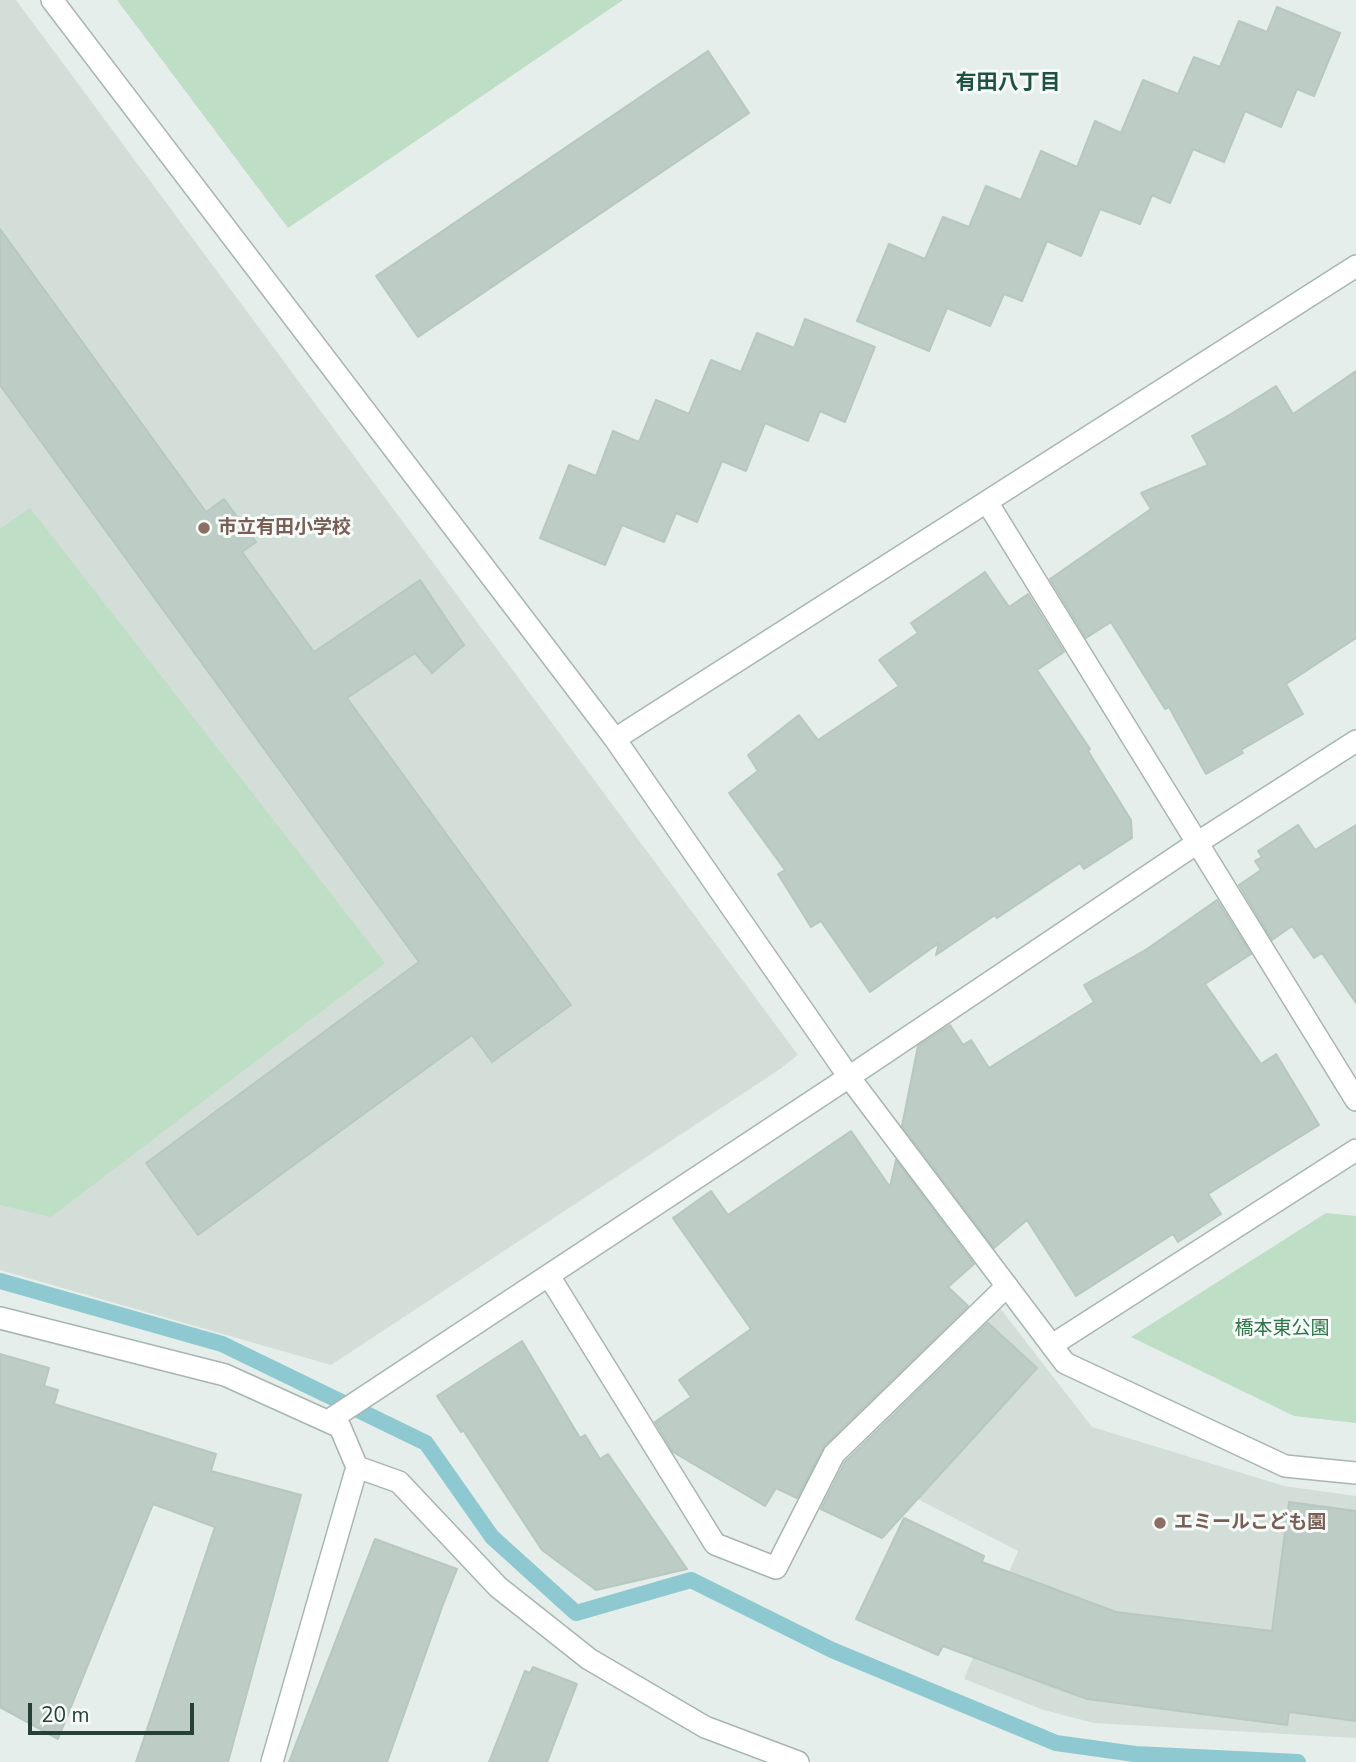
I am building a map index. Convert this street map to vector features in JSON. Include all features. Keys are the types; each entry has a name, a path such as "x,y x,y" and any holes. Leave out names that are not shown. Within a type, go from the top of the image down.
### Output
{"street":[{"path":"52,0 615,739 849,1077 1065,1363 1285,1466 1356,1474"},
{"path":"615,739 1356,266"},
{"path":"987,502 1356,1100"},
{"path":"328,1421 1356,740"},
{"path":"1052,1345 1356,1150"},
{"path":"549,1276 715,1544 776,1568 834,1454 1007,1286"},
{"path":"0,1318 225,1375 340,1427 357,1467 272,1762"},
{"path":"357,1467 399,1482 498,1587 589,1659 705,1727 798,1762"}],"shaded area":[{"name":"市立有田小学校","path":"0,0 16,0 798,1055 331,1365 0,1270"},
{"name":"エミールこども園","path":"996,1303 1092,1427 1284,1486 1356,1496 1356,1738 1094,1723 1044,1710 964,1679 1018,1551 848,1463"}],"green space":[{"path":"117,0 623,0 288,228"},
{"path":"30,508 385,963 51,1217 0,1205 0,529"},
{"name":"橋本東公園","path":"1326,1213 1356,1216 1356,1423 1294,1416 1131,1337"}],"building":[{"path":"1277,7 1340,33 1314,96 1297,89 1281,127 1245,111 1224,162 1193,149 1170,203 1152,195 1140,224 1100,209 1081,256 1047,241 1022,301 1004,294 990,326 947,308 929,351 857,321 889,244 925,259 943,217 969,227 986,186 1021,200 1041,151 1077,167 1095,121 1121,133 1143,80 1178,94 1194,57 1220,67 1239,21 1267,32"},
{"path":"708,51 749,113 418,337 376,276"},
{"path":"0,229 206,512 224,499 256,542 242,552 314,652 420,580 464,645 432,673 415,653 347,698 571,1005 492,1062 472,1035 198,1235 146,1163 419,962 0,385"},
{"path":"805,319 875,347 845,422 820,411 808,441 765,423 746,471 722,461 697,522 676,513 664,542 622,525 605,565 540,538 569,465 596,476 613,431 639,442 656,400 689,414 711,360 741,372 757,333 794,348"},
{"path":"1356,371 1356,638 1286,684 1303,714 1206,774 1169,707 1165,709 1111,622 1086,638 1050,579 1151,509 1141,493 1208,465 1192,436 1276,386 1293,414"},
{"path":"985,572 1009,607 1028,594 1064,652 1037,670 1090,749 1088,751 1131,820 1132,838 1084,869 1080,863 936,955 939,943 870,992 821,921 811,927 778,874 785,870 729,793 758,771 748,755 799,715 818,740 899,686 879,660 918,633 911,623"},
{"path":"1298,825 1315,850 1356,825 1356,1003 1322,953 1314,958 1292,926 1272,940 1239,885 1261,870 1255,861 1262,857 1258,851"},
{"path":"1217,900 1251,954 1205,984 1261,1064 1276,1054 1319,1125 1208,1194 1221,1214 1178,1242 1173,1234 1076,1296 1027,1220 994,1248 902,1126 918,1046 950,1025 963,1045 971,1040 989,1068 1094,1002 1084,985 1147,949"},
{"path":"851,1131 890,1187 896,1160 974,1264 948,1287 968,1306 825,1445 797,1498 776,1488 765,1506 673,1452 655,1422 691,1397 679,1380 751,1329 673,1218 711,1191 728,1215"},
{"path":"988,1323 1037,1368 882,1538 821,1509 845,1462"},
{"path":"522,1341 580,1438 585,1435 600,1459 608,1454 687,1569 596,1590 542,1550 463,1430 461,1432 437,1396"},
{"path":"0,1354 49,1368 44,1386 58,1390 54,1404 216,1454 211,1471 301,1495 228,1762 136,1762 215,1527 153,1504 58,1739 0,1707"},
{"path":"1289,1502 1356,1511 1356,1721 1289,1712 1287,1725 1087,1699 943,1646 938,1655 856,1619 904,1518 984,1556 982,1562 1116,1612 1272,1631"},
{"path":"375,1539 457,1569 387,1762 289,1762"},
{"path":"533,1667 577,1684 547,1762 489,1762 525,1671 530,1673"}],"waterway":[{"path":"0,1281 222,1344 426,1443 492,1537 576,1613 691,1580 832,1650 1056,1743 1135,1754 1298,1762"}],"place":[{"name":"市立有田小学校","path":"204,528"},
{"name":"エミールこども園","path":"1160,1523"}],"district":[{"name":"有田八丁目","path":"1008,84"}]}
